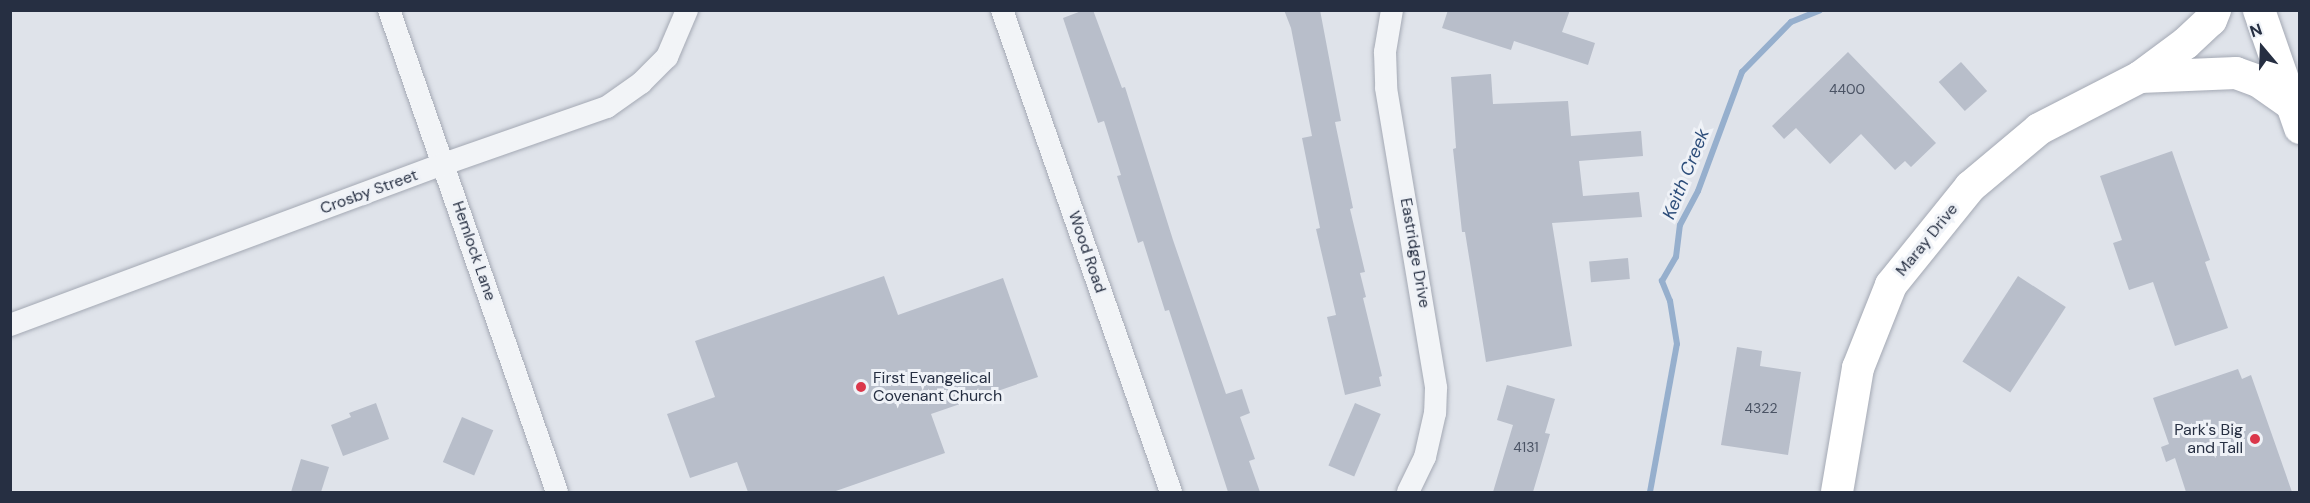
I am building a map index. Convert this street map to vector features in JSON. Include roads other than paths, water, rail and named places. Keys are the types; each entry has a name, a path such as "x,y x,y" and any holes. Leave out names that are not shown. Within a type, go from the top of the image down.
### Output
{"street":[{"name":"Hemlock Lane","path":"389,10 557,492"},
{"name":"Crosby Street","path":"10,325 444,164 587,116 624,97 667,57 687,10"},
{"name":"Wood Road","path":"1002,10 1172,492"},
{"name":"Eastridge Drive","path":"1392,10 1385,52 1386,88 1436,388 1435,413 1425,457 1408,492"},
{"name":"Maray Drive","path":"1837,492 1858,368 1891,285 1970,187 2039,129 2140,77 2186,43 2211,20 2215,10"},
{"path":"2259,10 2295,116"},
{"path":"2140,77 2236,73 2258,81 2295,116"}],"waterway":[{"name":"Keith Creek","path":"1650,492 1677,344 1670,301 1662,281 1676,257 1680,225 1698,191 1742,72 1791,22 1820,10"}],"place":[{"name":"First Evangelical Covenant Church","path":"861,387"},
{"name":"Park's Big and Tall","path":"2255,439"}]}
